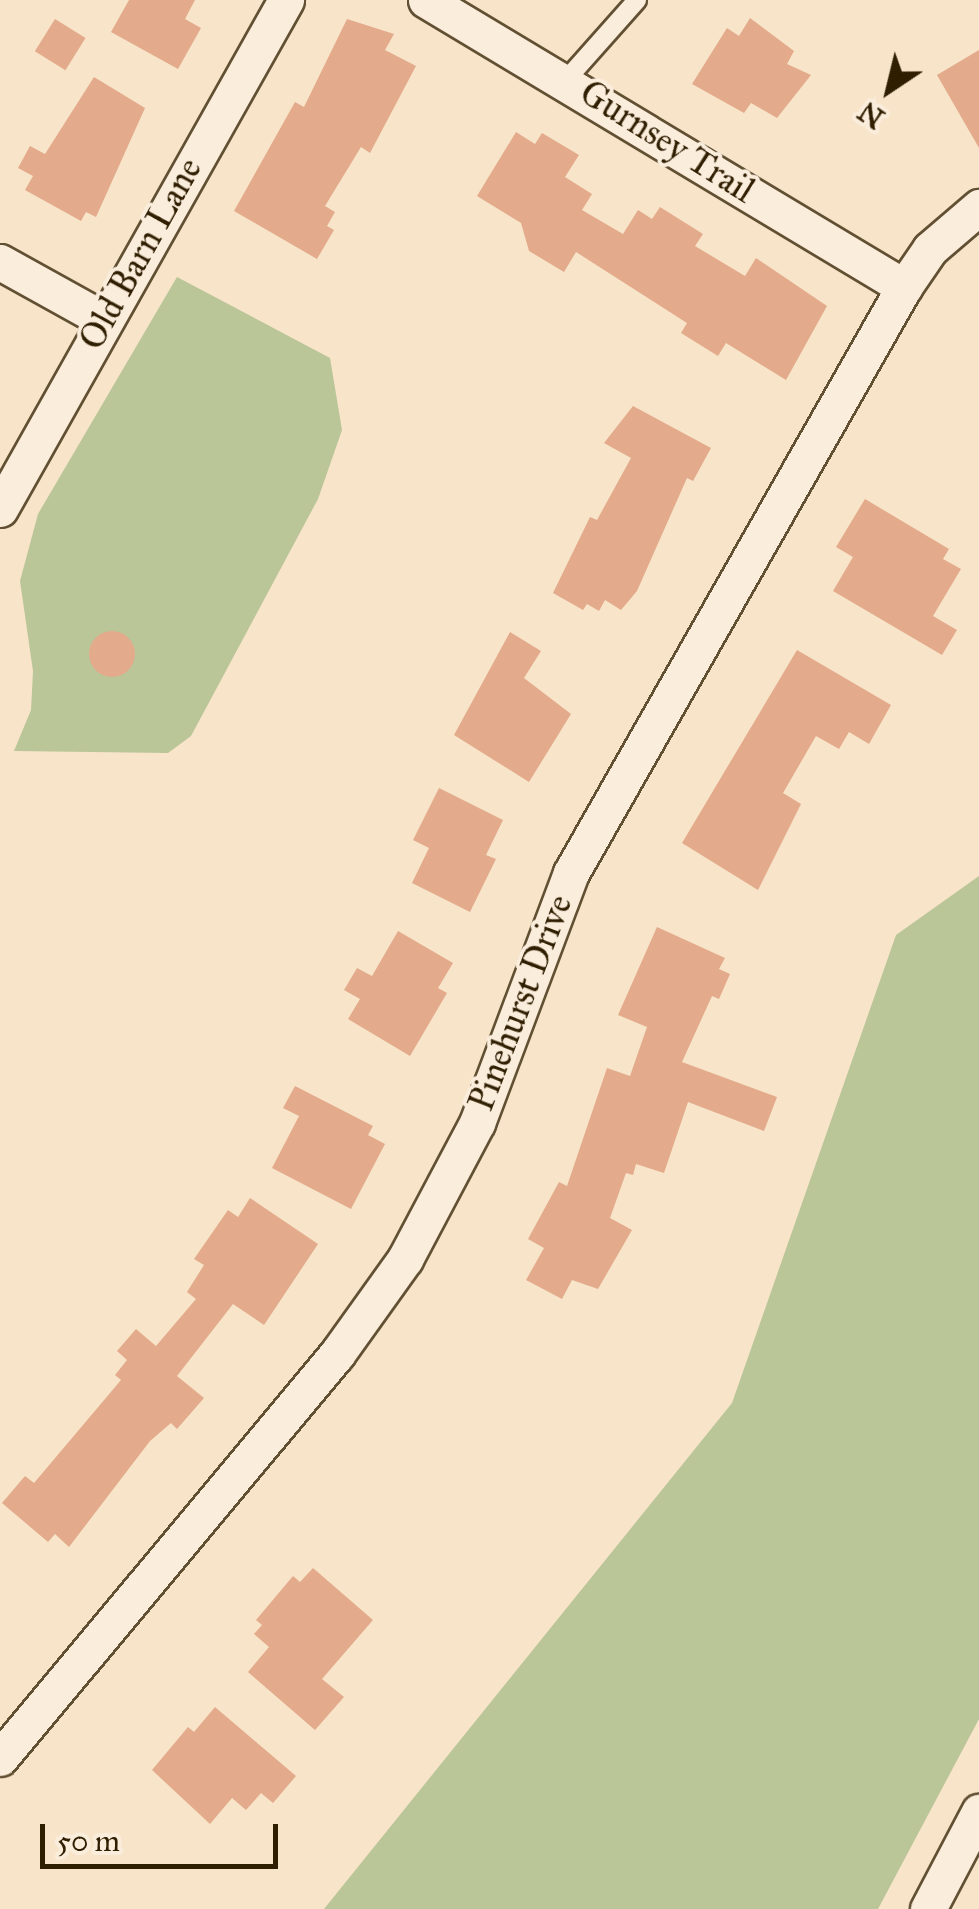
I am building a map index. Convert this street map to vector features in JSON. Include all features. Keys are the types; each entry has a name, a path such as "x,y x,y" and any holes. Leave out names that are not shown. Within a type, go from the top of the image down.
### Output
{"street":[{"name":"Old Barn Lane","path":"0,510 286,0"},
{"name":"Gurnsey Trail","path":"426,0 566,80 904,288"},
{"name":"Pinehurst Drive","path":"0,1758 338,1354 404,1259 476,1124 571,873 904,288 930,249 979,207"},
{"path":"0,262 104,319"},
{"path":"928,1909 979,1812"}],"lane":[{"path":"566,80 637,0"}],"green space":[{"path":"177,277 330,358 342,430 318,499 191,736 168,753 14,751 31,710 33,671 20,581 38,514"},
{"path":"979,876 979,1719 878,1909 324,1909 732,1403 896,935"}],"building":[{"path":"129,0 195,0 185,19 201,28 178,69 111,32"},
{"path":"750,18 794,51 787,64 811,75 777,118 751,103 744,113 692,84 727,28 739,36"},
{"path":"55,19 86,38 65,70 35,51"},
{"path":"347,19 394,34 385,50 416,66 370,153 361,147 325,206 335,212 327,226 334,230 317,259 234,211 295,102 304,107"},
{"path":"979,50 979,148 937,75"},
{"path":"94,77 145,108 96,217 86,212 81,221 25,190 33,176 18,168 30,146 45,154"},
{"path":"516,132 535,144 542,133 579,155 565,177 592,194 582,210 623,234 638,210 652,219 660,207 703,234 695,246 745,276 756,258 827,306 786,380 726,343 718,356 681,333 687,323 576,252 564,272 529,251 521,223 477,196"},
{"path":"633,406 711,448 693,481 687,478 637,591 621,610 605,600 599,611 587,604 583,610 553,593 590,517 597,520 631,458 604,443"},
{"path":"865,499 949,549 943,559 961,569 933,616 957,630 942,655 833,591 853,557 836,547"},
{"path":"112,631 129,637 135,654 129,671 112,677 95,671 89,654 95,637"},
{"path":"510,632 541,651 524,678 571,714 529,782 454,735"},
{"path":"797,650 891,705 869,744 849,732 839,749 816,736 783,793 801,804 758,890 682,843"},
{"path":"439,788 503,820 486,855 496,859 470,912 412,883 429,848 413,840"},
{"path":"657,927 725,958 719,969 730,974 719,999 712,996 682,1062 777,1097 764,1131 688,1102 664,1173 636,1164 633,1175 626,1173 610,1218 632,1230 598,1289 572,1280 562,1299 526,1280 544,1248 528,1239 559,1182 567,1186 607,1068 630,1076 647,1027 618,1015"},
{"path":"398,931 453,963 438,988 447,993 410,1056 348,1019 360,999 344,990 357,968 372,976"},
{"path":"295,1086 373,1126 368,1135 385,1144 351,1209 272,1168 299,1116 283,1108"},
{"path":"250,1198 318,1244 264,1325 233,1304 177,1376 204,1398 177,1429 171,1423 150,1441 69,1547 55,1534 48,1542 2,1503 25,1476 34,1483 121,1380 115,1375 127,1360 117,1351 136,1329 156,1346 196,1299 187,1292 204,1265 194,1259 228,1210 238,1217"},
{"path":"313,1568 373,1620 322,1679 344,1697 315,1730 248,1672 269,1647 254,1634 262,1625 256,1620 293,1576 300,1582"},
{"path":"215,1707 296,1776 273,1803 261,1793 246,1810 232,1798 210,1824 152,1770 188,1727 194,1732"}]}
